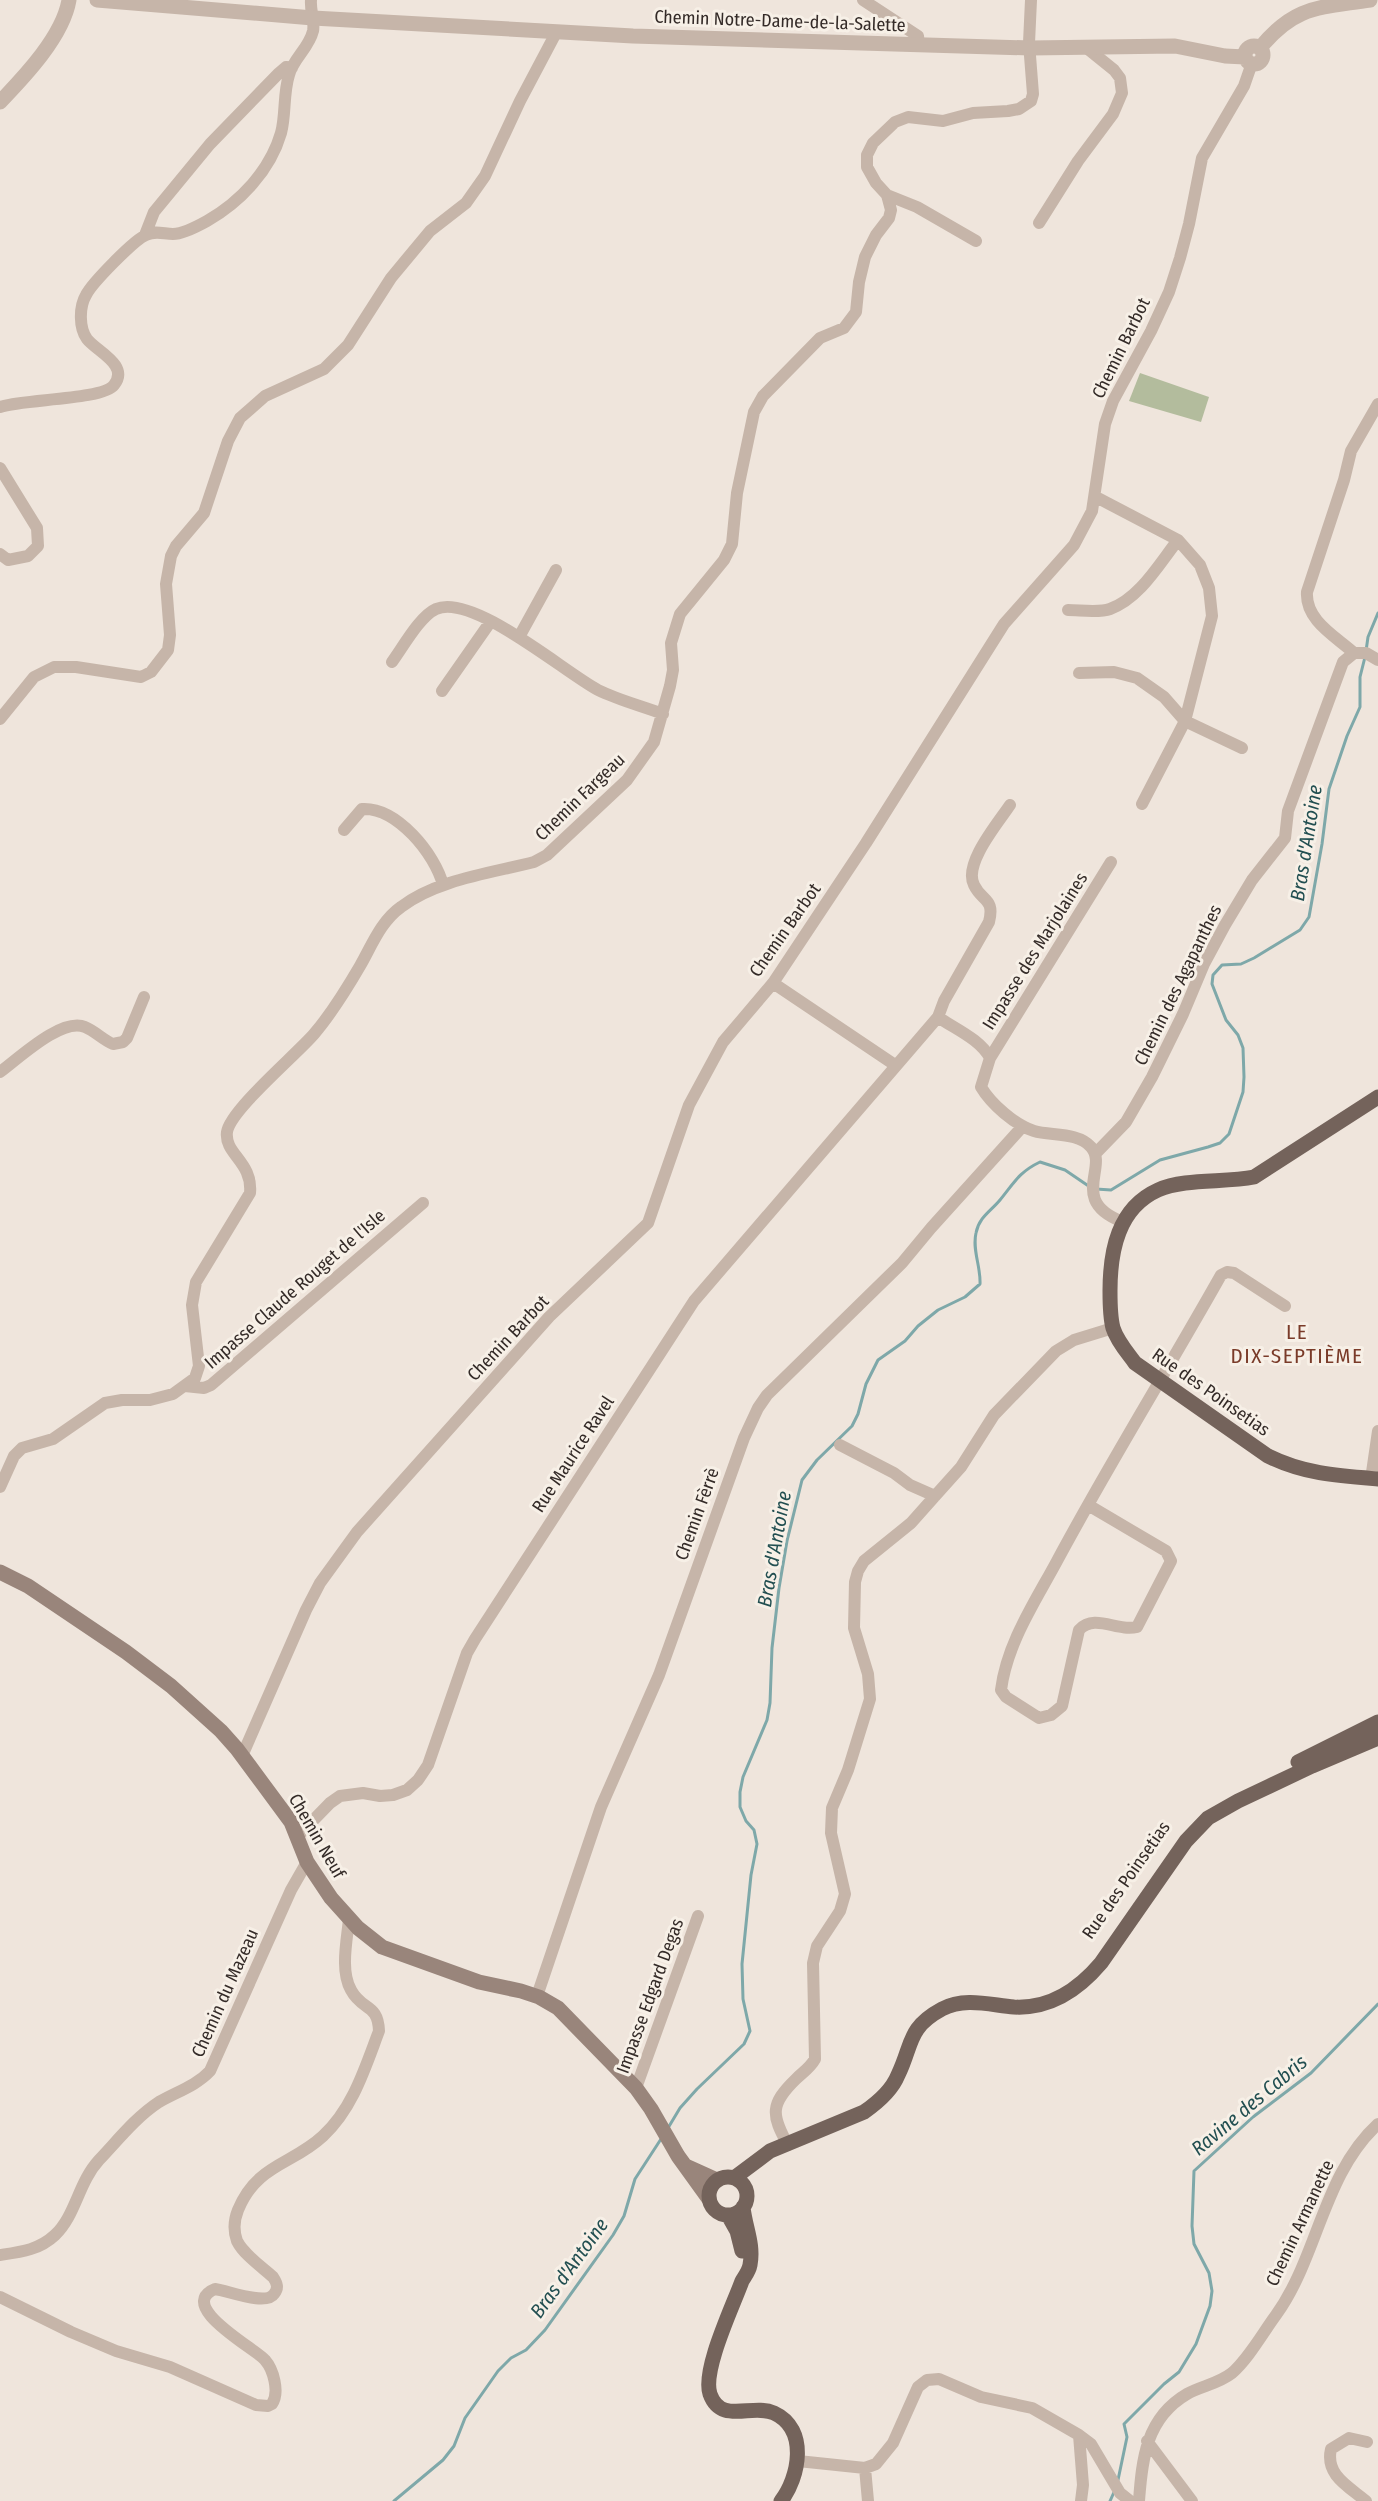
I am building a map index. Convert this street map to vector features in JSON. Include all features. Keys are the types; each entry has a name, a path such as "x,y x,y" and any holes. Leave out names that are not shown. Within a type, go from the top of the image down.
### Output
{"main road":[{"name":"Rue des Poinsetias","path":"1374,1479 1320,1474 1287,1466 1268,1456 1135,1363 1121,1345 1113,1328 1110,1304 1114,1245 1123,1222 1138,1202 1158,1190 1176,1184 1254,1177 1378,1097"},
{"name":"Chemin Neuf","path":"0,1572 28,1586 126,1652 221,1731 291,1822 307,1862 331,1898 349,1919 382,1947 479,1982 537,1996 558,2008 636,2088 709,2199"},
{"name":"Rue des Poinsetias","path":"1075,1988 1176,1837 1193,1820 1209,1807 1378,1722"},
{"name":"Rue des Poinsetias","path":"734,2178 770,2151 864,2112 878,2103 898,2076 910,2039 923,2021 945,2008 973,2002 1028,2007 1057,2000 1075,1988 1101,1963 1186,1841 1208,1818 1312,1766 1370,1746 1378,1738"},
{"name":"Rue des Poinsetias","path":"745,2200 755,2174 785,2146"},
{"path":"684,2164 717,2180"},
{"path":"746,2274 737,2231 728,2215 718,2212 709,2199 710,2188 717,2180 723,2178 734,2178 742,2184 752,2246 750,2268 712,2359 707,2381 710,2395 723,2410 734,2413 763,2411 774,2413 784,2420 792,2431 798,2462 790,2489 781,2501"},
{"path":"728,2215 745,2200"}],"street":[{"path":"0,102 41,57 66,13 69,0"},
{"name":"Chemin Notre-Dame-de-la-Salette","path":"97,0 313,18 633,36 1030,48 1175,46 1249,60"},
{"path":"145,235 155,232 175,234 206,221 244,195 270,159 281,133 288,76 313,32 311,0"},
{"path":"863,0 918,36 919,45"},
{"path":"976,241 917,207 887,195 876,183 867,167 868,150 878,136 895,122 908,117 943,121 974,113 1008,111 1031,101 1033,94 1030,48 1031,0"},
{"path":"1249,60 1245,51 1249,47 1260,48 1276,28 1289,18 1329,6 1370,0"},
{"path":"0,719 34,677 54,667 76,667 141,677 152,672 168,650 170,635 166,584 171,556 176,546 204,513 228,441 240,418 265,396 324,369 348,345 391,278 430,231 466,203 485,176 520,101 557,31"},
{"path":"1039,223 1078,161 1113,114 1122,93 1120,78 1114,70 1088,49"},
{"name":"Chemin Barbot","path":"242,1756 306,1610 357,1532 549,1317 648,1223 688,1105 723,1041 772,983 866,843 1004,624 1074,545 1086,526 1096,496 1105,424 1113,401 1151,331 1168,292 1189,224 1202,158 1244,86 1249,60"},
{"path":"0,407 14,402 94,394 110,389 114,385 117,375 114,363 87,339 83,330 83,303 93,284 145,235 154,212 210,144 279,73 286,68 292,68"},
{"name":"Chemin Fargeau","path":"185,1386 195,1378 199,1366 192,1305 196,1282 250,1193 251,1181 247,1169 231,1148 226,1134 230,1123 265,1083 300,1051 316,1032 341,999 380,928 390,915 416,896 443,885 534,862 547,855 627,780 654,742 673,670 671,656 673,633 680,614 724,560 732,544 738,484 754,412 764,396 820,338 844,328 853,319 858,306 859,282 865,257 876,235 889,218 890,202 887,195"},
{"path":"1378,404 1351,451 1344,480 1307,592 1307,601 1313,616 1354,653 1366,653 1378,660"},
{"path":"0,468 37,528 38,546 28,556 8,560 0,554"},
{"path":"1096,496 1178,540 1200,566 1209,588 1212,615 1185,721 1142,804"},
{"path":"1068,610 1108,610 1126,600 1145,582 1178,540"},
{"path":"519,637 556,570"},
{"path":"392,662 428,614 436,609 456,607 491,621 519,637 598,690 663,714"},
{"path":"442,691 491,621"},
{"name":"Chemin des Agapanthes","path":"1095,1154 1126,1122 1152,1077 1183,1014 1204,963 1225,925 1252,880 1285,838 1288,811 1311,744 1343,662 1354,653"},
{"path":"1079,673 1114,672 1137,678 1164,697 1185,721 1242,748"},
{"name":"Rue Maurice Ravel","path":"297,1837 330,1803 340,1796 363,1793 380,1796 393,1795 407,1790 424,1773 467,1653 475,1639 694,1301 938,1017 944,1001 989,922 992,910 989,902 974,885 972,876 975,858 1010,805"},
{"path":"344,830 362,809 381,811 407,830 426,850 439,869 443,885"},
{"name":"Impasse des Marjolaines","path":"1023,1125 987,1096 981,1087 990,1058 1111,862"},
{"path":"772,983 895,1065"},
{"path":"0,1072 63,1027 78,1025 86,1027 113,1044 123,1042 127,1038 144,997"},
{"path":"938,1017 979,1044 990,1058"},
{"path":"1023,1125 1034,1131 1081,1140 1092,1147 1095,1154 1092,1182 1095,1200 1101,1211 1123,1222"},
{"name":"Chemin Fèrrè","path":"537,1996 601,1807 659,1675 744,1438 758,1408 778,1384 902,1263 1023,1125"},
{"name":"Impasse Claude Rouget de l'Isle","path":"185,1386 204,1388 211,1385 423,1203"},
{"path":"1088,1504 1166,1551 1171,1561 1137,1627 1128,1629 1092,1622 1085,1624 1079,1630 1062,1706 1051,1715 1039,1718 1006,1697 1001,1690 1004,1670 1015,1639 1088,1504 1221,1275 1227,1272 1234,1273 1285,1306"},
{"path":"785,2146 775,2118 775,2107 781,2096 808,2070 814,2059 813,1963 817,1946 840,1911 845,1894 831,1833 832,1808 848,1770 870,1699 867,1674 854,1628 855,1582 864,1561 911,1523 961,1467 994,1415 1056,1351 1074,1340 1113,1328"},
{"path":"0,1487 14,1456 22,1448 53,1439 105,1403 122,1400 150,1400 173,1394 185,1386"},
{"path":"1374,1479 1378,1431"},
{"path":"840,1446 894,1473 910,1485 935,1496"},
{"name":"Chemin du Mazeau","path":"0,2255 35,2249 56,2235 65,2224 79,2189 93,2167 140,2116 159,2102 195,2083 210,2071 291,1890 307,1862"},
{"name":"Impasse Edgard Degas","path":"636,2088 698,1916"},
{"path":"0,2297 116,2351 170,2367 256,2405 272,2404 275,2391 271,2368 264,2357 244,2346 220,2325 206,2308 204,2299 208,2292 215,2289 263,2300 271,2298 277,2291 277,2283 273,2277 238,2242 234,2229 234,2218 244,2196 259,2177 322,2137 348,2107 379,2031 379,2018 374,2011 360,2002 351,1990 346,1977 349,1919"},
{"name":"Chemin Armanette","path":"1139,2501 1142,2458 1147,2441 1160,2417 1176,2401 1225,2379 1241,2364 1279,2310 1304,2264 1337,2180 1355,2152 1378,2124"},
{"path":"798,2462 865,2468 876,2464 893,2443 918,2387 932,2379 939,2379 981,2397 1032,2408 1079,2435 1091,2444 1120,2493 1130,2501"},
{"path":"1079,2435 1083,2485 1081,2501"},
{"path":"1366,2501 1333,2473 1329,2456 1331,2449 1349,2438 1367,2442"},
{"path":"1147,2441 1192,2501"},
{"path":"865,2468 868,2501"}],"green space":[{"path":"1140,373 1209,397 1201,422 1129,401"}],"waterway":[{"name":"Bras d'Antoine","path":"1366,651 1368,637 1378,613"},
{"name":"Bras d'Antoine","path":"1096,1189 1111,1190 1160,1160 1220,1143 1229,1134 1243,1092 1243,1048 1238,1035 1226,1020 1212,984 1213,975 1222,965 1241,964 1254,958 1300,930 1309,917 1329,789 1347,736 1360,707 1360,677 1365,657"},
{"name":"Bras d'Antoine","path":"668,2128 680,2108 697,2089 744,2044 750,2031 743,1999 742,1964 751,1875 757,1844 754,1830 746,1821 740,1807 740,1792 743,1777 767,1720 779,1588 787,1541 802,1480 817,1460 852,1426 858,1414 866,1384 878,1360 905,1341 918,1326 938,1310 965,1297 980,1284 975,1246 978,1227 1017,1178 1040,1162 1065,1170 1090,1187"},
{"name":"Ravine des Cabris","path":"1118,2480 1127,2437 1124,2424 1179,2372 1196,2344 1210,2306 1212,2291 1209,2273 1194,2244 1192,2226 1194,2171 1253,2117 1311,2073 1378,2004"},
{"name":"Bras d'Antoine","path":"394,2501 443,2460 454,2446 465,2418 498,2371 511,2358 526,2350 545,2330 613,2235 624,2216 635,2179 661,2139"},
{"name":"Ravine des Cabris","path":"1110,2501 1115,2490"}],"district":[{"name":"LE DIX-SEPTIÈME","path":"1297,1344"}]}
